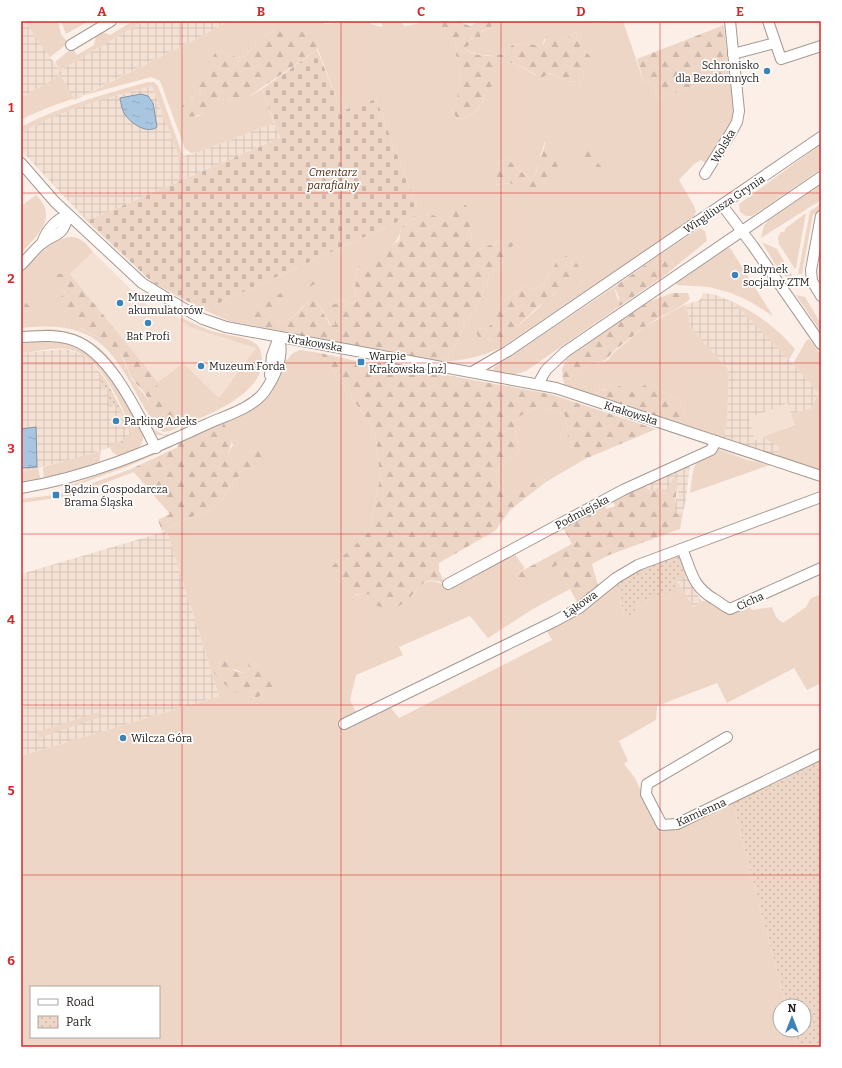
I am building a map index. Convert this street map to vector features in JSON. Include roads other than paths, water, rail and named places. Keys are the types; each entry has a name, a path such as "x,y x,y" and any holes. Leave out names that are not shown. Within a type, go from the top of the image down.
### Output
{"street":[{"path":"70,45 111,21"},
{"name":"Wolska","path":"705,174 737,122 739,111 730,21"},
{"path":"768,21 781,59 821,46"},
{"path":"733,54 775,42"},
{"name":"Wirgiliusza Grynia","path":"472,372 508,351 821,137"},
{"name":"Krakowska","path":"21,163 68,215 142,283 203,319 226,327 556,388 821,476"},
{"path":"538,384 542,376 558,357 821,177"},
{"path":"722,205 742,230 821,344"},
{"path":"21,265 42,243 60,233 66,224 68,215"},
{"path":"821,216 811,270 812,281 821,296"},
{"path":"21,337 64,337 82,344 100,357 122,388 156,448"},
{"path":"21,488 53,483 79,476 156,448 244,407 265,391 281,356 282,347 279,337"},
{"name":"Podmiejska","path":"448,584 623,490 711,450 716,441"},
{"name":"Łąkowa","path":"344,724 408,691 536,631 578,608 626,571 682,548 821,497"},
{"name":"Cicha","path":"682,548 687,564 698,586 707,595 730,609 821,568"},
{"name":"Kamienna","path":"727,737 647,784 646,794 662,825 677,824 821,754"}],"water":[{"path":"141,94 148,96 153,103 157,127 153,129 149,130 141,128 129,119 123,110 120,98"},
{"path":"36,427 37,467 21,468 21,429"}],"place":[{"name":"Schronisko dla Bezdomnych","path":"767,71"},
{"name":"Budynek socjalny ZTM","path":"735,275"},
{"name":"Muzeum akumulatorów","path":"120,303"},
{"name":"Bat Profi","path":"148,323"},
{"name":"Warpie Krakowska [nż]","path":"361,362"},
{"name":"Muzeum Forda","path":"201,366"},
{"name":"Parking Adeks","path":"116,421"},
{"name":"Będzin Gospodarcza Brama Śląska","path":"56,495"},
{"name":"Wilcza Góra","path":"123,738"}],"park label":[{"name":"Cmentarz parafialny","path":"333,178"}]}
